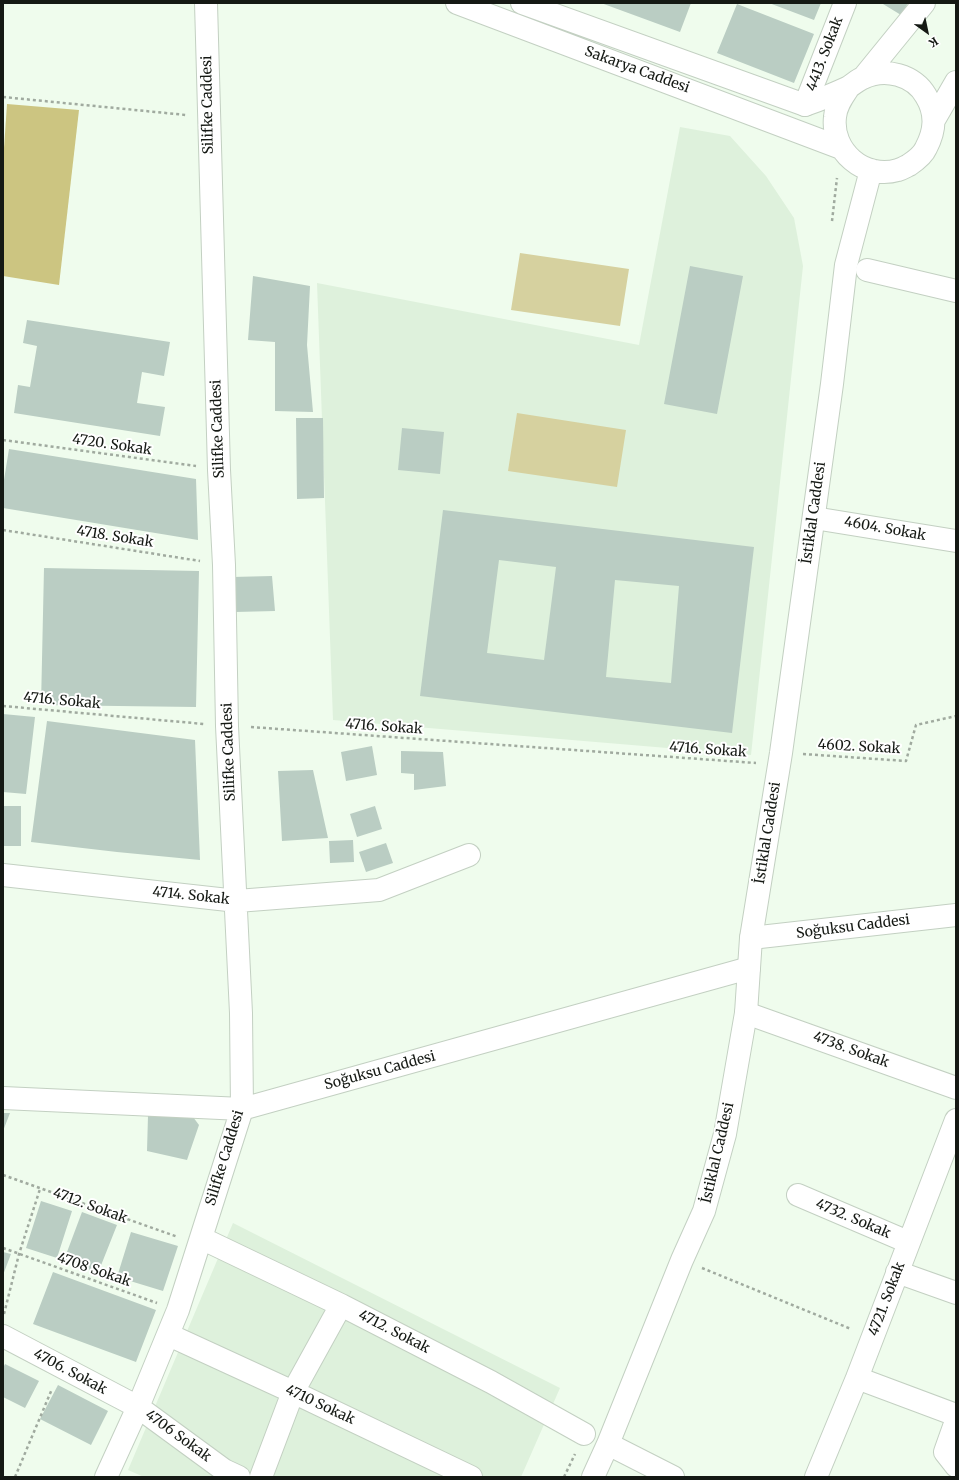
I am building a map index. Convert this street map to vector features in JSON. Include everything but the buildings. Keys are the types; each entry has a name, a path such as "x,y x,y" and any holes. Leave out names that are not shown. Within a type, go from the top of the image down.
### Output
{"street":[{"name":"Silifke Caddesi","path":"106,1477 169,1336 242,1109 241,1013 227,726 224,565 219,470 206,3"},
{"name":"Sakarya Caddesi","path":"457,3 841,148"},
{"name":"Sakarya Caddesi","path":"522,3 805,105"},
{"name":"4413. Sokak","path":"805,105 845,3"},
{"path":"805,105 856,82 878,73 895,73 910,80 923,90 931,104 934,120 932,136 925,151 913,162 898,170 882,172 866,169 852,160 841,148 836,132 835,116 840,100 856,82 924,3"},
{"path":"934,120 956,82"},
{"name":"İstiklal Caddesi","path":"593,1477 608,1444 682,1260 704,1211 725,1134 746,1013 751,938 781,753 832,384 846,265 871,170"},
{"path":"867,270 956,291"},
{"name":"4604. Sokak","path":"814,518 956,541"},
{"name":"4714. Sokak","path":"3,875 236,901 378,890 469,855"},
{"name":"Soğuksu Caddesi","path":"751,938 956,915"},
{"name":"Soğuksu Caddesi","path":"3,1098 242,1109 749,968"},
{"name":"4738. Sokak","path":"746,1013 956,1088"},
{"name":"4721. Sokak","path":"816,1477 857,1378 956,1120"},
{"name":"4732. Sokak","path":"798,1196 908,1242"},
{"name":"4712. Sokak","path":"200,1241 341,1305 491,1382 584,1434"},
{"path":"897,1272 956,1293"},
{"path":"261,1477 293,1392 341,1305"},
{"name":"4706. Sokak","path":"3,1336 138,1407"},
{"name":"4710 Sokak","path":"169,1336 293,1392 471,1477"},
{"path":"857,1378 956,1415"},
{"name":"4706 Sokak","path":"138,1407 224,1470 239,1477"},
{"path":"956,1421 945,1452 956,1466"},
{"path":"608,1444 673,1477"}],"path":[{"path":"3,97 209,117"},
{"name":"4720. Sokak","path":"3,440 219,470"},
{"name":"4718. Sokak","path":"3,530 224,565"},
{"name":"4716. Sokak","path":"3,706 227,726 757,763"},
{"name":"4602. Sokak","path":"781,753 906,761 916,725 956,716"},
{"name":"4712. Sokak","path":"3,1175 40,1189 200,1241"},
{"path":"3,1316 19,1254 40,1189"},
{"name":"4708 Sokak","path":"3,1248 178,1310"},
{"path":"682,1260 872,1338"},
{"path":"15,1477 62,1367"}],"shaded area":[{"path":"7,104 79,110 59,285 3,276 3,163"},
{"path":"680,127 730,136 766,176 794,218 803,266 751,755 333,720 317,283 639,345"},
{"path":"520,253 629,269 620,326 511,310"},
{"path":"517,413 626,430 617,487 508,471"},
{"path":"233,1223 560,1388 521,1477 144,1477 128,1470"}]}
